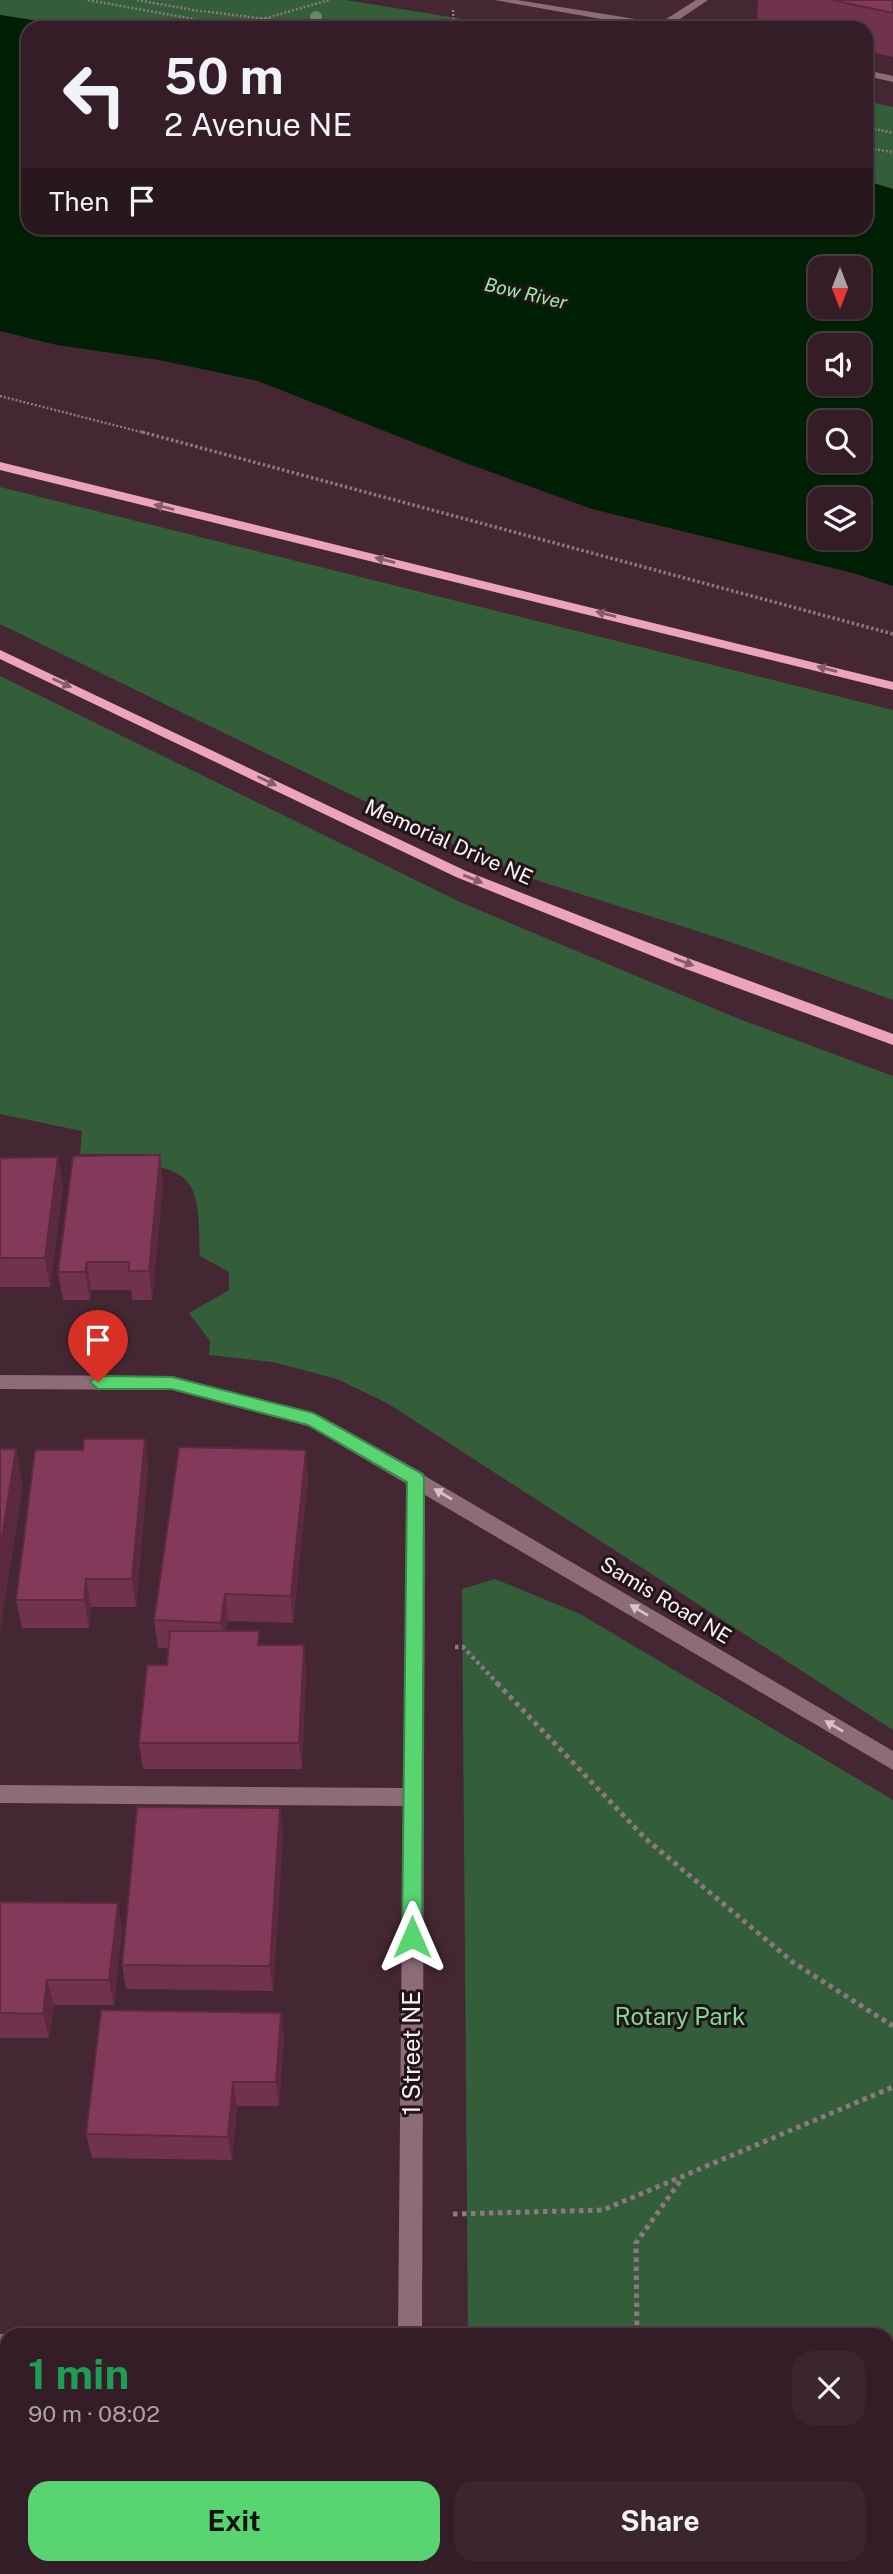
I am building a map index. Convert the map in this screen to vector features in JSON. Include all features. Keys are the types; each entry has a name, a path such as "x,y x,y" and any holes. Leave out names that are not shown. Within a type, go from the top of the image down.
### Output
{"main road":[{"path":"0,466 893,686"},
{"name":"Memorial Drive NE","path":"0,654 461,874 681,961 893,1040"}],"street":[{"path":"499,0 629,21"},
{"path":"674,21 703,0"},
{"path":"873,75 893,79"},
{"name":"Samis Road NE","path":"0,1382 172,1383 313,1420 416,1478 893,1761"},
{"name":"1 Street NE","path":"410,2328 416,1478"},
{"path":"0,1794 413,1797"}],"path":[{"path":"88,0 211,21"},
{"path":"137,0 280,21"},
{"path":"256,21 329,0"},
{"path":"453,10 454,21"},
{"path":"873,129 893,133"},
{"path":"873,149 893,152"},
{"path":"0,396 452,512 758,598 833,614 893,634"},
{"path":"415,1649 463,1647 646,1839 794,1963 893,2026"},
{"path":"410,2215 603,2210 893,2087"},
{"path":"637,2328 636,2243 684,2176"}],"green space":[{"path":"0,0 346,0 475,21 38,21 0,15"},
{"path":"873,103 893,107 893,189 873,183"},
{"path":"0,487 893,710 893,1000 722,939 533,879 463,849 0,624"},
{"path":"0,676 460,902 739,1019 893,1076 893,1730 387,1403 337,1379 273,1362 209,1355 210,1341 189,1313 229,1290 229,1272 200,1256 198,1213 193,1191 188,1183 181,1176 152,1163 143,1154 80,1154 82,1131 0,1114"},
{"name":"Rotary Park","path":"495,1579 580,1614 893,1800 893,2328 468,2328 462,1589"}],"water":[{"name":"Bow River","path":"0,15 38,21 21,21 21,235 873,235 873,183 893,189 893,586 853,573 592,509 463,462 258,381 159,360 57,345 0,331"}],"building":[{"path":"832,0 893,0 893,13"},
{"path":"160,1155 149,1271 129,1271 129,1262 87,1262 85,1272 58,1272 73,1156"},
{"path":"58,1157 45,1258 0,1258 0,1158"},
{"path":"84,1439 145,1439 132,1579 86,1579 84,1600 16,1600 35,1450 83,1450"},
{"path":"179,1447 306,1450 291,1596 225,1594 221,1623 154,1620"},
{"path":"0,1449 16,1449 0,1550"},
{"path":"170,1631 259,1631 258,1645 304,1645 299,1743 139,1743 147,1665 167,1665"},
{"path":"137,1807 280,1808 270,1966 122,1965"},
{"path":"0,1902 118,1903 109,1980 47,1980 43,2014 0,2013"},
{"path":"101,2010 281,2013 276,2082 233,2082 228,2137 86,2134"}],"route":[{"path":"98,1382 172,1383 313,1420 416,1478 412,1937"}]}
